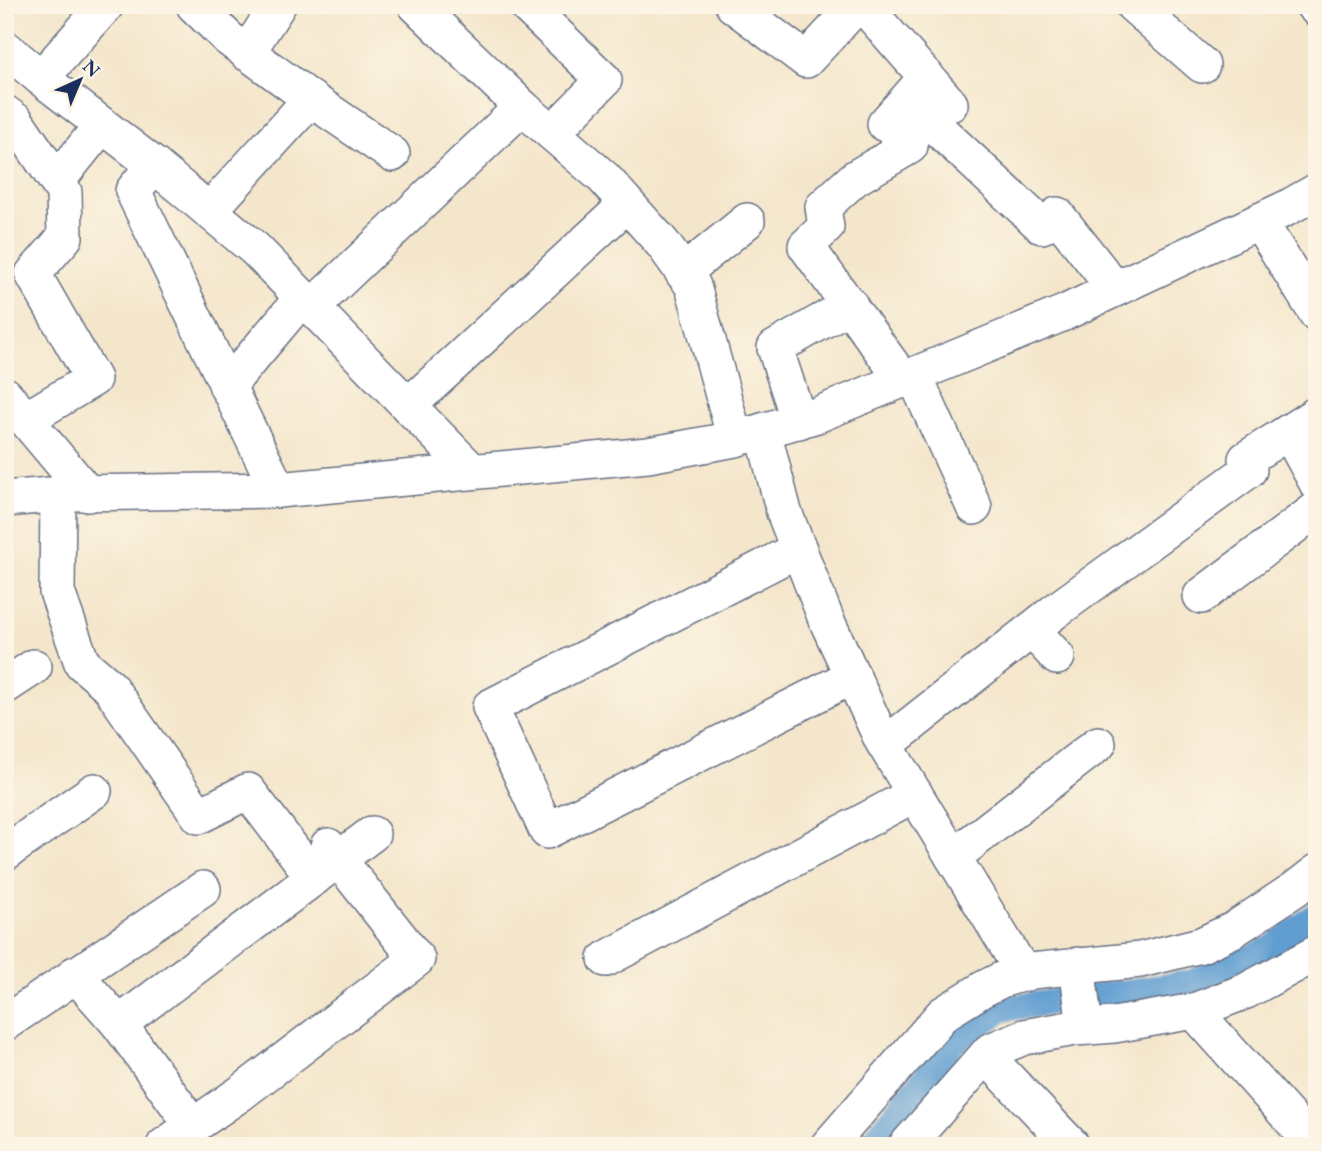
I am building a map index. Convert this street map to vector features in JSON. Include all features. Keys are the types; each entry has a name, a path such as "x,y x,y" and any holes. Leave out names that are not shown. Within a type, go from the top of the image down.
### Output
{"street":[{"path":"106,5 5,111 16,121 64,192 65,237 33,274 93,379 16,407 73,495 57,592 82,663 109,686 199,816 248,791 327,861 417,959 241,1093 164,1146"},
{"path":"194,5 247,53 392,154"},
{"path":"247,53 278,5"},
{"path":"416,5 522,107 604,178 663,244 693,286 749,435 784,512 826,619 885,745 1024,974"},
{"path":"527,5 604,80 552,133"},
{"path":"733,5 806,60 858,5"},
{"path":"863,5 917,88 1042,226 1057,215 1115,289"},
{"path":"1313,5 1317,9"},
{"path":"1144,8 1202,65"},
{"path":"5,48 256,249 472,471"},
{"path":"917,88 950,104"},
{"path":"917,88 885,124 910,146 855,178 823,206 826,228 806,246 908,378 974,507"},
{"path":"209,211 311,99"},
{"path":"227,387 307,302 522,107"},
{"path":"57,181 102,125"},
{"path":"154,165 133,191 278,490"},
{"path":"5,499 278,490 649,455 749,435 817,415 1064,313 1287,208 1317,191"},
{"path":"408,406 627,204"},
{"path":"683,273 747,221"},
{"path":"1259,221 1317,314"},
{"path":"799,421 775,348 850,305"},
{"path":"885,745 1032,630 1249,470 1246,459 1303,423 1317,483"},
{"path":"1201,596 1317,509"},
{"path":"799,549 490,707 547,831 853,676"},
{"path":"1032,630 1058,657"},
{"path":"5,686 34,667"},
{"path":"953,857 1098,744"},
{"path":"5,853 94,791"},
{"path":"606,959 915,794"},
{"path":"119,1024 327,861 372,834"},
{"path":"906,1146 990,1051 1024,1037 1081,996 1140,960 1201,945 1233,930 1317,872"},
{"path":"5,1023 204,889"},
{"path":"828,1146 943,1014 1002,980 1031,971 1081,996 1114,1025 1194,1011 1246,991 1317,953"},
{"path":"75,974 119,1024 193,1126"},
{"path":"1194,1011 1315,1146"},
{"path":"986,1056 1072,1146"}],"waterway":[{"path":"869,1146 954,1042 1003,1009 1190,983 1272,948 1317,914"}]}
